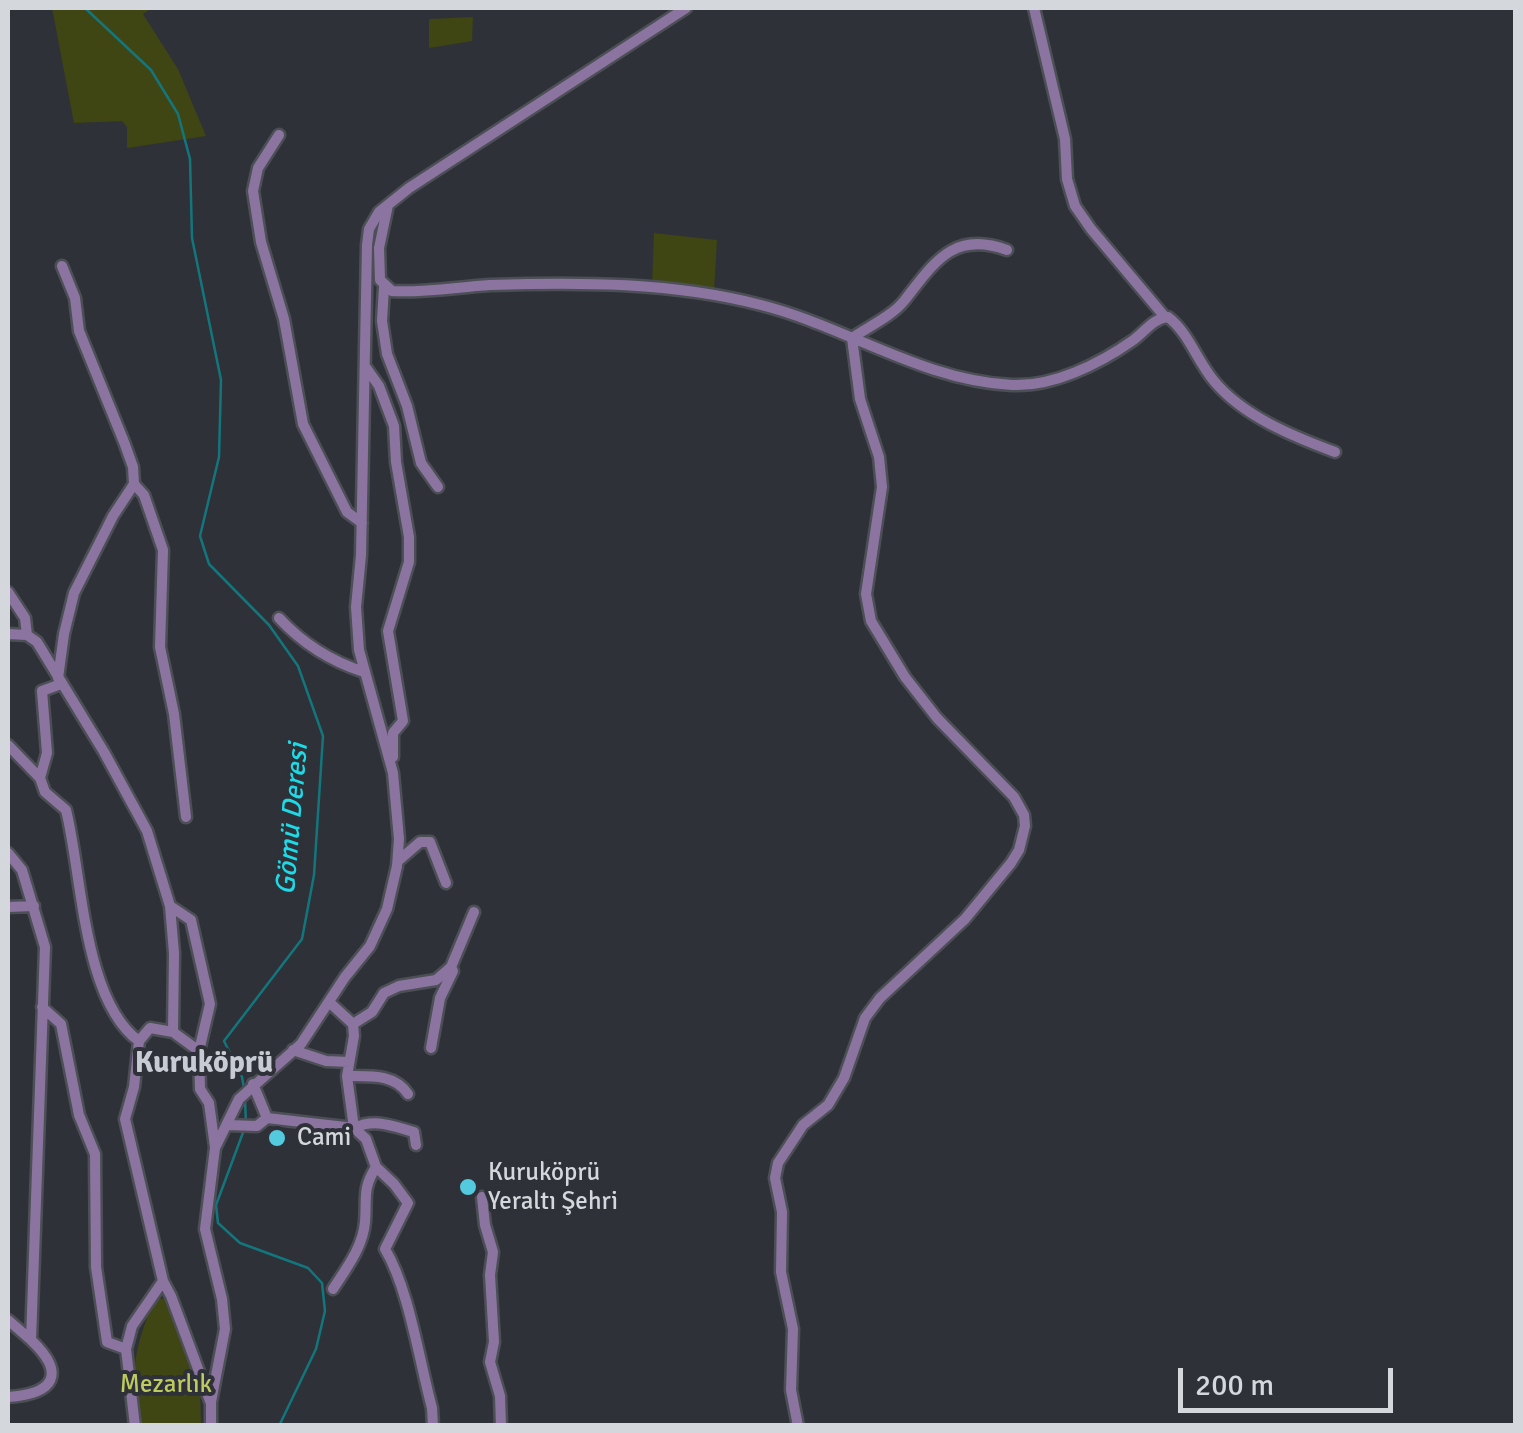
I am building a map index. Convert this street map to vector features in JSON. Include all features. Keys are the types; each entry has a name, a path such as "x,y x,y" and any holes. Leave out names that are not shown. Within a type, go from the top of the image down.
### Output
{"street":[{"path":"393,773 364,672 356,607 362,522 369,229 388,205 491,133 686,8"},
{"path":"1034,8 1066,139 1067,179 1076,206 1091,230 1165,316 1183,331 1212,379 1233,401 1295,436 1335,452"},
{"path":"278,134 258,168 253,191 261,242 284,319 303,424 347,512 362,522"},
{"path":"388,205 379,248 387,354 407,406 421,463 438,487"},
{"path":"852,338 902,303 915,282 954,248 972,243 1007,250"},
{"path":"62,266 74,298 78,332 124,442 134,484 144,494 162,550 160,648 174,714 186,817"},
{"path":"384,287 408,292 539,284 654,288 762,305 930,368 1013,385 1042,383 1070,373 1132,341 1165,316"},
{"path":"798,1426 792,1390 793,1329 781,1272 782,1212 775,1178 778,1164 804,1125 828,1105 844,1078 865,1018 880,998 965,919 1012,864 1025,826 1020,806 937,718 871,621 866,594 882,488 879,457 860,399 852,338"},
{"path":"216,1148 232,1126 239,1099 301,1044 370,946 387,908 398,861 394,733 403,721 388,631 410,562 409,537 394,426 379,386 366,366"},
{"path":"59,682 64,634 74,594 113,516 134,484"},
{"path":"8,592 25,618 27,635"},
{"path":"279,618 298,638 341,664 364,672"},
{"path":"8,634 27,635 37,642 147,830 170,906 174,953 172,1032"},
{"path":"40,778 46,753 42,691 59,682"},
{"path":"8,744 40,778 45,792 66,810 83,914 102,990 129,1034 139,1042"},
{"path":"398,861 420,842 430,842 446,883"},
{"path":"8,854 22,870 45,947 31,1340"},
{"path":"8,908 34,906"},
{"path":"170,906 191,920 210,1004 200,1052 200,1089 209,1103 216,1148 204,1229 222,1298 225,1329 211,1402 211,1426"},
{"path":"353,1024 372,1012 384,993 399,986 436,980 451,967 474,912"},
{"path":"431,1048 440,998 453,971 451,967"},
{"path":"329,1002 353,1024 348,1076 354,1128 366,1139 376,1166 408,1203 386,1249 404,1298 432,1408 433,1426"},
{"path":"42,1007 61,1024 78,1115 95,1154 96,1267 107,1342 126,1349"},
{"path":"200,1052 172,1032 150,1028 139,1042 134,1088 125,1119 163,1282 211,1402"},
{"path":"292,1050 326,1061 349,1062"},
{"path":"348,1076 378,1076 401,1083 408,1094"},
{"path":"253,1084 267,1118"},
{"path":"232,1126 256,1126 267,1118 354,1128 367,1122 381,1122 414,1132 416,1145"},
{"path":"333,1288 354,1257 365,1224 364,1197 376,1166"},
{"path":"482,1197 493,1252 490,1275 494,1342 490,1362 500,1396 501,1426"},
{"path":"135,1426 126,1349 132,1326 163,1282"},
{"path":"8,1320 49,1357 50,1378 33,1396 8,1397"}],"green space":[{"path":"52,8 152,8 143,14 178,69 206,136 127,148 127,127 122,121 74,123"},
{"path":"473,17 472,41 429,48 429,19"},
{"path":"654,233 717,240 714,292 652,284"},
{"name":"Mezarlık","path":"155,1298 169,1299 200,1388 201,1425 139,1426 136,1360"}],"waterway":[{"name":"Gömü Deresi","path":"85,8 151,70 178,114 190,159 192,238 221,380 219,457 200,536 209,564 269,625 298,666 323,736 314,875 302,939 224,1041 244,1088"},
{"name":"Gömü Deresi","path":"245,1101 246,1123"},
{"name":"Gömü Deresi","path":"244,1130 216,1205 218,1223 240,1243 308,1268 322,1283 325,1311 316,1349 279,1426"}],"place":[{"name":"Cami","path":"277,1138"},
{"name":"Kuruköprü Yeraltı Şehri","path":"468,1187"}],"district":[{"name":"Kuruköprü","path":"204,1064"}]}
